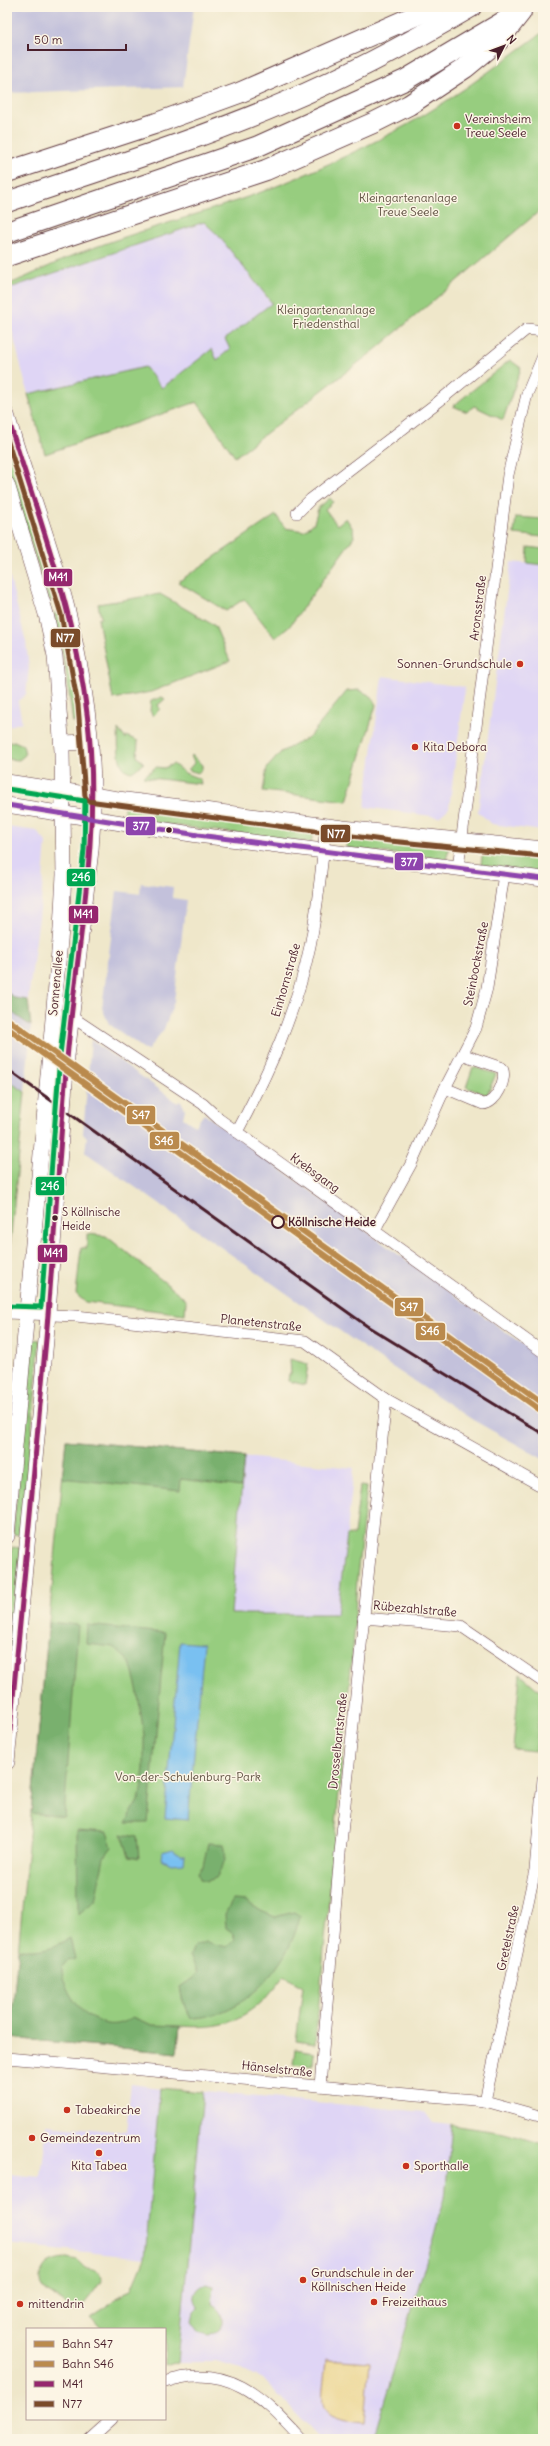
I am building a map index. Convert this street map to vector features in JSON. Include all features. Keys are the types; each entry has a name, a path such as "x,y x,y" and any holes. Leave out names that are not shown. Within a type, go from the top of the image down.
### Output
{"highway":[{"path":"7,172 154,124 239,93 435,7"},
{"path":"7,202 190,139 285,103 392,52 471,7"},
{"path":"7,232 256,147 405,80 524,9"},
{"path":"7,256 266,170 373,123 409,105 465,68 499,40 524,9"}],"main road":[{"path":"7,415 68,612 81,678 89,742 92,795"},
{"path":"7,484 52,640 62,743 62,790"},
{"path":"62,743 89,742"},
{"path":"7,782 92,795 326,825 462,842 543,850"},
{"name":"Sonnenallee","path":"7,1536 63,908 62,790"},
{"name":"Sonnenallee","path":"7,1762 47,1314 67,1056 91,850 92,795"},
{"path":"7,805 198,835 324,850 543,880"}],"street":[{"path":"297,513 310,499 438,402 527,329 543,331"},
{"name":"Aronsstraße","path":"458,868 508,475 527,394 543,356"},
{"name":"Einhornstraße","path":"237,1132 272,1063 290,1016 310,946 324,850 326,825"},
{"name":"Steinbockstraße","path":"374,1231 412,1164 445,1088 464,1055 476,1028 487,988 504,874"},
{"name":"Krebsgang","path":"72,1017 203,1104 237,1132 543,1352"},
{"path":"445,1088 483,1104 488,1104 495,1099 504,1076 502,1068 464,1055"},
{"name":"Planetenstraße","path":"7,1313 47,1314 305,1341 386,1399 543,1487"},
{"name":"Drosselbartstraße","path":"320,2086 363,1618 386,1399"},
{"name":"Rübezahlstraße","path":"363,1618 461,1626 543,1682"},
{"name":"Gretelstraße","path":"485,2101 535,1870 543,1779"},
{"name":"Hänselstraße","path":"7,2058 485,2101 543,2117"},
{"path":"166,2382 201,2376 233,2382 253,2392 273,2407 301,2439"},
{"path":"90,2439 111,2420"}],"shaded area":[{"path":"7,7 194,7 183,87 7,93"},
{"path":"203,222 218,235 272,304 225,339 231,349 217,360 211,350 162,388 145,367 28,394 7,310 7,289"},
{"name":"Sonnen-Grundschule","path":"511,562 543,565 543,831 492,824 478,812"},
{"path":"7,567 26,642 29,668 26,694 18,702 22,722 7,727"},
{"name":"Kita Debora","path":"382,676 465,687 449,808 439,817 365,807"},
{"path":"7,827 37,831 46,842 41,902 28,1000 15,998 7,992"},
{"path":"141,883 173,887 172,898 186,900 174,1002 164,1029 147,1051 109,1024 102,1008 117,891 140,894"},
{"path":"7,1009 31,1026 25,1092 7,1080"},
{"path":"91,1040 178,1103 179,1101 182,1103 185,1109 183,1118 195,1126 204,1114 543,1359 543,1459 473,1420 380,1359 85,1152 87,1137 83,1134"},
{"path":"244,1457 354,1468 338,1614 231,1614"},
{"name":"Kita Tabea","path":"131,2084 160,2088 145,2258 7,2244 7,2174 41,2177 47,2125 126,2132"},
{"name":"Grundschule in der Köllnischen Heide","path":"203,2092 425,2112 433,2123 452,2125 445,2198 373,2439 320,2439 265,2381 242,2369 216,2362 178,2362"}],"green space":[{"path":"543,32 543,208 375,350 235,457 197,402 45,454 28,394 145,367 162,388 212,349 217,360 230,349 225,339 272,303 218,235 204,222 7,289 7,285 79,253 259,193 346,156 426,114 466,88"},
{"path":"510,360 521,368 503,420 474,406 467,412 453,406"},
{"path":"7,440 58,598 49,601 7,464"},
{"path":"330,498 333,502 325,509 337,525 346,518 353,529 354,537 289,627 275,638 244,599 226,611 178,582 276,515 285,528 304,531 314,523 318,508"},
{"path":"516,517 543,519 543,537 514,534"},
{"path":"528,547 543,549 543,565 527,563"},
{"path":"160,594 215,626 230,661 151,692 113,699 98,619 101,618 98,604"},
{"path":"61,611 73,669 80,721 73,722 65,665 54,613"},
{"path":"359,690 371,696 376,705 347,801 263,791 267,768 281,752 309,737 347,691"},
{"path":"162,697 165,699 158,705 160,709 153,716 150,711 151,701"},
{"path":"118,729 126,739 126,736 138,741 137,757 144,763 132,772 123,767 120,761"},
{"path":"14,741 23,745 25,755 19,760 7,759 7,743"},
{"path":"192,755 202,765 202,769 198,773 188,770 194,763 191,756"},
{"path":"173,764 185,773 200,779 201,784 143,777 156,767 164,768"},
{"path":"124,805 314,831 311,843 124,819"},
{"path":"348,834 447,847 449,849 446,860 346,848"},
{"path":"483,848 543,856 543,873 481,865"},
{"path":"7,992 15,998 28,1000 31,1026 7,1009"},
{"path":"473,1067 496,1074 487,1095 466,1087"},
{"path":"7,1080 25,1092 7,1276"},
{"path":"87,1234 106,1236 182,1296 186,1302 185,1314 85,1302 76,1294 81,1248 87,1248"},
{"path":"31,1339 40,1340 22,1535 13,1534"},
{"path":"290,1359 308,1364 305,1385 288,1381 289,1374 291,1374"},
{"name":"Von-der-Schulenburg-Park","path":"66,1440 244,1457 231,1614 337,1614 347,1535 354,1535 360,1486 367,1487 357,1577 354,1636 315,2044 296,2041 303,1987 284,1976 262,2002 240,2018 228,2023 214,2026 180,2026 177,2053 10,2038"},
{"path":"66,1440 244,1457 241,1487 181,1479 180,1491 62,1478"},
{"path":"12,1547 21,1548 7,1696 7,1598"},
{"path":"49,1622 78,1625 64,1817 31,1813"},
{"path":"87,1625 165,1633 148,1823 126,1823 140,1797 144,1768 144,1735 137,1688 130,1662 113,1647 86,1644"},
{"path":"520,1674 541,1692 536,1751 513,1749"},
{"path":"77,1830 107,1832 112,1847 104,1857 95,1901 78,1914"},
{"path":"122,1834 137,1837 139,1858 129,1856"},
{"path":"208,1843 224,1844 225,1858 223,1866 216,1878 207,1881 200,1879 198,1872 203,1866"},
{"path":"233,1900 246,1901 261,1911 275,1917 294,1912 300,1916 294,1935 286,1953 275,1970 246,1998 229,2009 210,2015 191,2018 183,2001 180,1987 193,1978 198,1972 190,1956 194,1946 206,1942 227,1947 235,1939 232,1932 226,1928 225,1914"},
{"path":"70,1938 75,1959 68,1961 62,1968 64,1980 76,2003 86,2013 97,2020 108,2024 120,2023 132,2017 152,2025 180,2026 177,2053 10,2038 18,1950 32,1950 51,1947"},
{"path":"295,2049 314,2052 313,2066 293,2064"},
{"path":"160,2088 203,2092 178,2362 166,2366 166,2328 100,2328 90,2317 132,2289 145,2258"},
{"path":"452,2125 504,2133 543,2144 543,2439 373,2439 445,2198"},
{"path":"67,2258 78,2260 86,2268 96,2270 102,2278 95,2290 77,2311 42,2288 41,2275 45,2266 54,2260"},
{"path":"206,2284 214,2286 212,2305 220,2312 222,2316 222,2323 219,2330 209,2335 198,2332 192,2321 194,2312 198,2308 194,2301 194,2294 199,2288"}],"sand":[{"path":"326,2359 370,2362 365,2423 335,2418 328,2413 324,2406 323,2398"}],"water":[{"path":"180,1642 204,1644 188,1820 165,1818"},
{"path":"173,1849 180,1855 185,1855 184,1863 171,1864 161,1859 162,1852"}],"railway":[{"path":"7,1069 367,1326 543,1434"}],"rail line":[{"name":"S47","path":"7,1019 543,1403"},
{"name":"S46","path":"7,1028 539,1409"}],"transit line":[{"name":"M41","path":"7,415 67,611 84,691 92,773 86,896 67,1059 46,1339 7,1762"},
{"name":"N77","path":"7,439 61,614 78,705 85,796 88,801 390,841 542,856"},
{"name":"246","path":"7,789 85,801 84,850 60,1055 41,1307 7,1306"},
{"name":"377","path":"7,805 198,835 543,879"}],"place":[{"name":"Vereinsheim Treue Seele","path":"457,126"},
{"name":"Sonnen-Grundschule","path":"520,664"},
{"name":"Kita Debora","path":"415,747"},
{"name":"S Köllnische Heide","path":"55,1218"},
{"name":"Köllnische Heide","path":"278,1222"},
{"name":"Tabeakirche","path":"67,2110"},
{"name":"Gemeindezentrum","path":"32,2138"},
{"name":"Kita Tabea","path":"99,2153"},
{"name":"Sporthalle","path":"406,2166"},
{"name":"Grundschule in der Köllnischen Heide","path":"303,2280"},
{"name":"Freizeithaus","path":"374,2302"},
{"name":"mittendrin","path":"20,2304"}],"park label":[{"name":"Kleingartenanlage Treue Seele","path":"408,205"},
{"name":"Kleingartenanlage Friedensthal","path":"326,317"}]}
